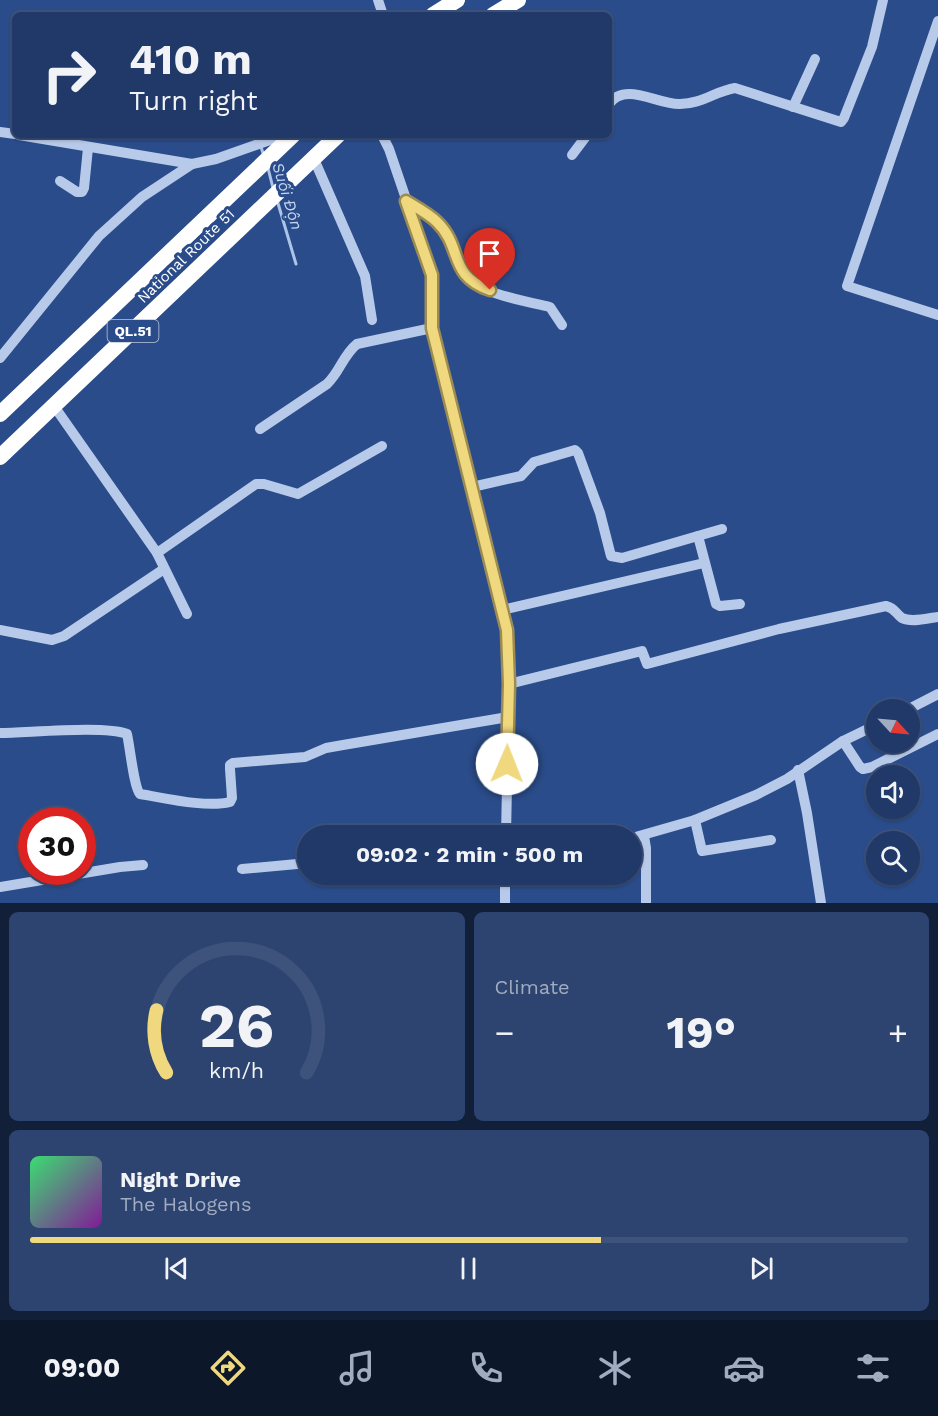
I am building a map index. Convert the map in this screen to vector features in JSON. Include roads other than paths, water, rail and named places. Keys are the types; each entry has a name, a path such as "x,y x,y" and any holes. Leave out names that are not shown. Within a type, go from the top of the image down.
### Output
{"highway":[{"path":"498,12 518,0"},
{"path":"438,12 454,1"},
{"name":"QL.51","path":"270,149 288,138"},
{"name":"QL.51","path":"314,159 335,138"},
{"name":"National Route 51","path":"0,414 249,177 270,149"},
{"name":"National Route 51","path":"0,457 314,159"}],"street":[{"path":"612,100 622,93 680,104 704,100 735,88 841,122 872,46 883,0"},
{"path":"938,21 847,286 938,315"},
{"path":"793,107 815,59"},
{"path":"35,138 192,164 255,147 270,149 281,138"},
{"path":"384,138 432,275 432,328 502,610 508,643 506,825"},
{"path":"572,155 584,138"},
{"path":"60,181 77,192 82,192 88,147"},
{"path":"314,159 365,276 372,320"},
{"path":"0,358 99,236 142,197 192,164"},
{"path":"406,201 437,222 447,235 460,268 475,285 550,307 562,326"},
{"path":"260,429 333,379 349,351 357,344 432,328"},
{"path":"54,406 157,553 187,614"},
{"path":"157,553 256,484 264,484 298,494 382,446"},
{"path":"472,487 521,476 534,462 575,450 579,453 600,513 611,556 622,558 722,529"},
{"path":"698,536 717,605 740,604"},
{"path":"502,610 704,563"},
{"path":"0,630 52,640 64,636 164,569"},
{"path":"509,684 642,651 647,664 779,629 886,606 907,619 938,617"},
{"path":"920,703 938,694"},
{"path":"0,734 96,730 120,732 127,735 134,765 135,788 140,794 183,801 223,804 230,802 232,798 230,765 233,763 305,757 326,748 508,717"},
{"path":"646,903 644,836 695,820 776,785 843,741 866,730"},
{"path":"843,741 860,768 863,769 872,767 938,734"},
{"path":"798,770 821,903"},
{"path":"695,820 702,851 771,840"},
{"path":"242,869 297,864"},
{"path":"0,887 143,865"},
{"path":"505,885 505,903"}],"waterway":[{"name":"Suối Độn","path":"258,138 264,156"},
{"name":"Suối Độn","path":"268,168 273,188"},
{"name":"Suối Độn","path":"277,200 296,264"}]}
